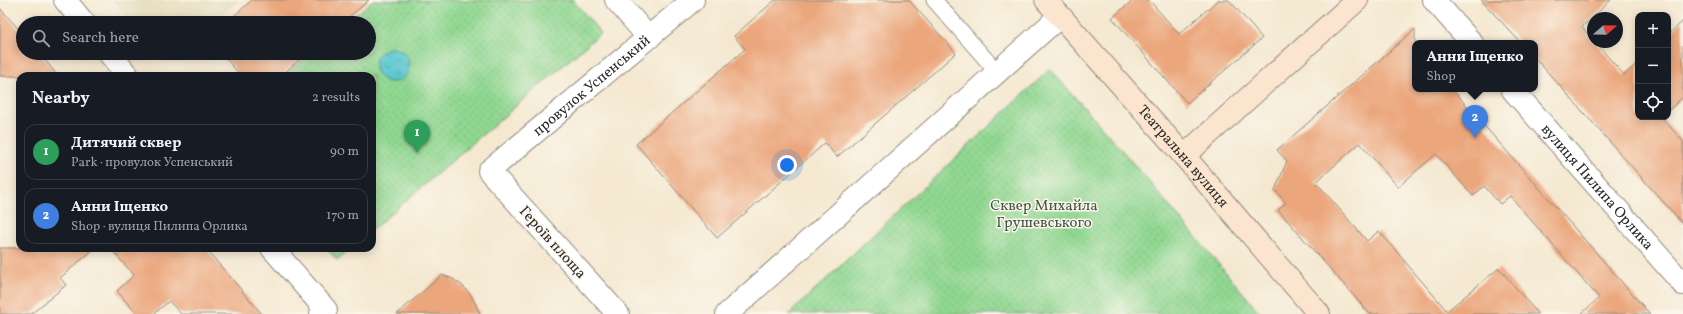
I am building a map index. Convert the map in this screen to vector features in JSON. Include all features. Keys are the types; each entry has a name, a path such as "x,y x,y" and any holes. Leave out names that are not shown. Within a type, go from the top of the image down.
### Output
{"street":[{"path":"65,0 78,16"},
{"path":"616,0 649,38"},
{"name":"провулок Успенський","path":"489,171 693,0"},
{"path":"1184,156 1357,0"},
{"path":"1434,0 1469,40"},
{"path":"727,314 997,72 1053,8"},
{"name":"Театральна вулиця","path":"1053,8 1184,156 1319,314"},
{"path":"115,60 125,72"},
{"name":"вулиця Пилипа Орлика","path":"1515,92 1683,284"},
{"name":"Героїв площа","path":"489,171 618,314"},
{"path":"275,252 324,312"}],"lane":[{"path":"934,0 997,72"}],"shaded area":[{"path":"113,0 239,0 220,16 126,16"}],"green space":[{"path":"373,0 573,0 601,33 376,227 376,72 289,72 303,60 376,60 376,16 354,16"},
{"name":"Сквер Михайла Грушевського","path":"1050,69 1121,149 1261,314 789,314"},
{"path":"330,252 346,252 337,260"}],"water":[{"path":"392,48 404,53 409,65 404,77 392,82 380,77 375,65 380,53"}],"building":[{"path":"252,0 369,0 350,16 234,16"},
{"path":"775,0 909,0 956,53 837,157 825,143 717,238 636,144 745,49 734,36"},
{"path":"1133,0 1149,0 1179,34 1218,0 1229,0 1262,38 1187,103 1112,18"},
{"path":"1481,0 1611,0 1598,12 1587,12 1587,22 1582,27 1587,33 1587,48 1600,48 1624,75 1635,66 1635,120 1664,120 1683,141 1683,224 1538,61 1538,40 1518,40"},
{"path":"0,8 16,26 16,60 45,60 55,72 16,72 16,76 0,76"},
{"path":"1683,21 1683,97 1671,108 1671,48 1671,32"},
{"path":"1415,29 1415,40 1412,40 1412,92 1455,92 1650,314 1581,314 1599,298 1510,196 1500,204 1484,186 1473,196 1436,154 1398,187 1360,143 1316,182 1367,241 1379,231 1447,311 1499,268 1538,314 1370,314 1278,210 1286,203 1275,190 1287,161 1277,150"},
{"path":"227,60 299,60 286,72 238,72"},
{"path":"0,248 16,248 16,252 90,252 60,278 66,285 31,314 0,314"},
{"path":"114,252 208,252 262,314 181,314 169,301 154,314 137,314 117,291 134,275"},
{"path":"442,275 453,279 463,286 471,295 480,314 397,314"}],"place":[{"name":"Анни Іщенко","path":"1475,138"},
{"name":"Дитячий сквер","path":"417,153"}]}
